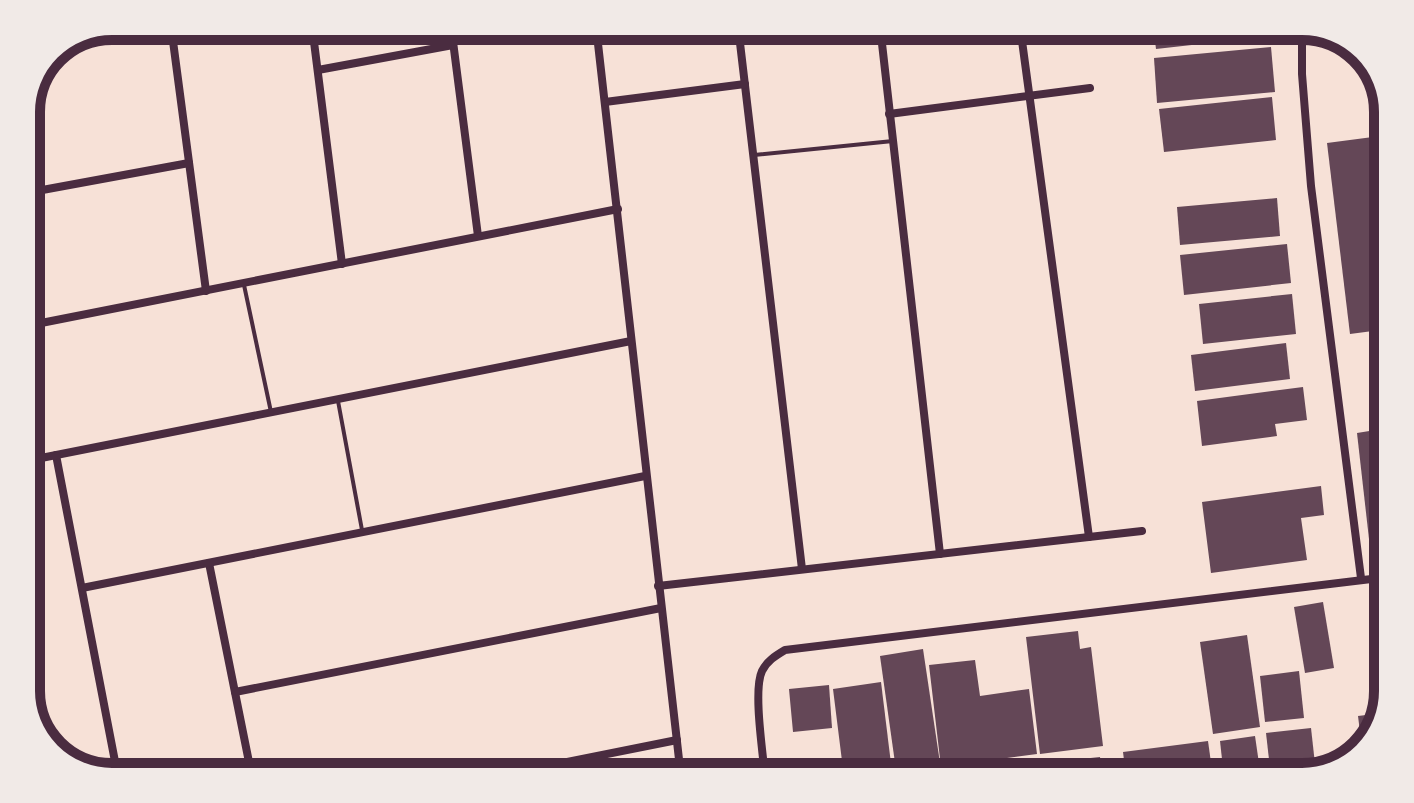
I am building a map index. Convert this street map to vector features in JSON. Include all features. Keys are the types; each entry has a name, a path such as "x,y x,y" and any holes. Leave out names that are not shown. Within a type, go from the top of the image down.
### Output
{"street":[{"path":"172,40 206,291"},
{"path":"314,40 342,264"},
{"path":"452,40 478,236"},
{"path":"598,40 679,763"},
{"path":"740,40 802,569"},
{"path":"881,40 940,554"},
{"path":"1022,40 1089,537"},
{"path":"1302,40 1311,186 1361,578"},
{"path":"318,70 453,45"},
{"path":"605,102 745,84"},
{"path":"889,114 1090,88"},
{"path":"40,190 189,163"},
{"path":"40,323 618,209"},
{"path":"40,458 631,341"},
{"path":"56,455 115,763"},
{"path":"82,588 645,476"},
{"path":"658,586 1142,531"},
{"path":"209,563 249,763"},
{"path":"764,763 759,692 761,673 770,660 785,650 1374,578"},
{"path":"235,692 661,608"},
{"path":"562,763 677,740"}],"lane":[{"path":"754,155 893,141"},
{"path":"243,283 271,412"},
{"path":"338,399 363,532"}],"building":[{"path":"1155,40 1236,40 1156,49"},
{"path":"1271,47 1275,92 1157,103 1154,58"},
{"path":"1272,97 1276,140 1164,152 1159,109"},
{"path":"1374,137 1374,331 1350,334 1327,143"},
{"path":"1277,198 1280,236 1180,245 1177,207"},
{"path":"1287,244 1291,283 1184,295 1180,255"},
{"path":"1292,294 1296,334 1203,344 1199,304"},
{"path":"1286,343 1290,379 1195,391 1191,355"},
{"path":"1303,387 1307,420 1275,424 1277,436 1202,446 1197,401"},
{"path":"1374,430 1374,543 1369,539 1357,433"},
{"path":"1321,486 1324,515 1301,518 1307,560 1211,573 1202,502"},
{"path":"1323,602 1334,668 1305,673 1294,607"},
{"path":"1078,631 1080,649 1091,647 1103,746 1040,754 1026,637"},
{"path":"1247,635 1260,727 1213,734 1200,642"},
{"path":"923,649 940,763 895,763 880,656"},
{"path":"975,660 980,696 1029,689 1037,754 971,763 941,763 929,665"},
{"path":"1299,671 1304,718 1265,722 1260,676"},
{"path":"881,682 891,763 842,763 833,689"},
{"path":"829,685 832,728 793,732 789,689"},
{"path":"1370,715 1360,733 1358,716"},
{"path":"1311,728 1315,762 1269,763 1266,733"},
{"path":"1255,736 1259,763 1222,763 1220,741"},
{"path":"1208,741 1211,763 1124,763 1123,752"},
{"path":"1100,757 1101,763 1043,763"}]}
